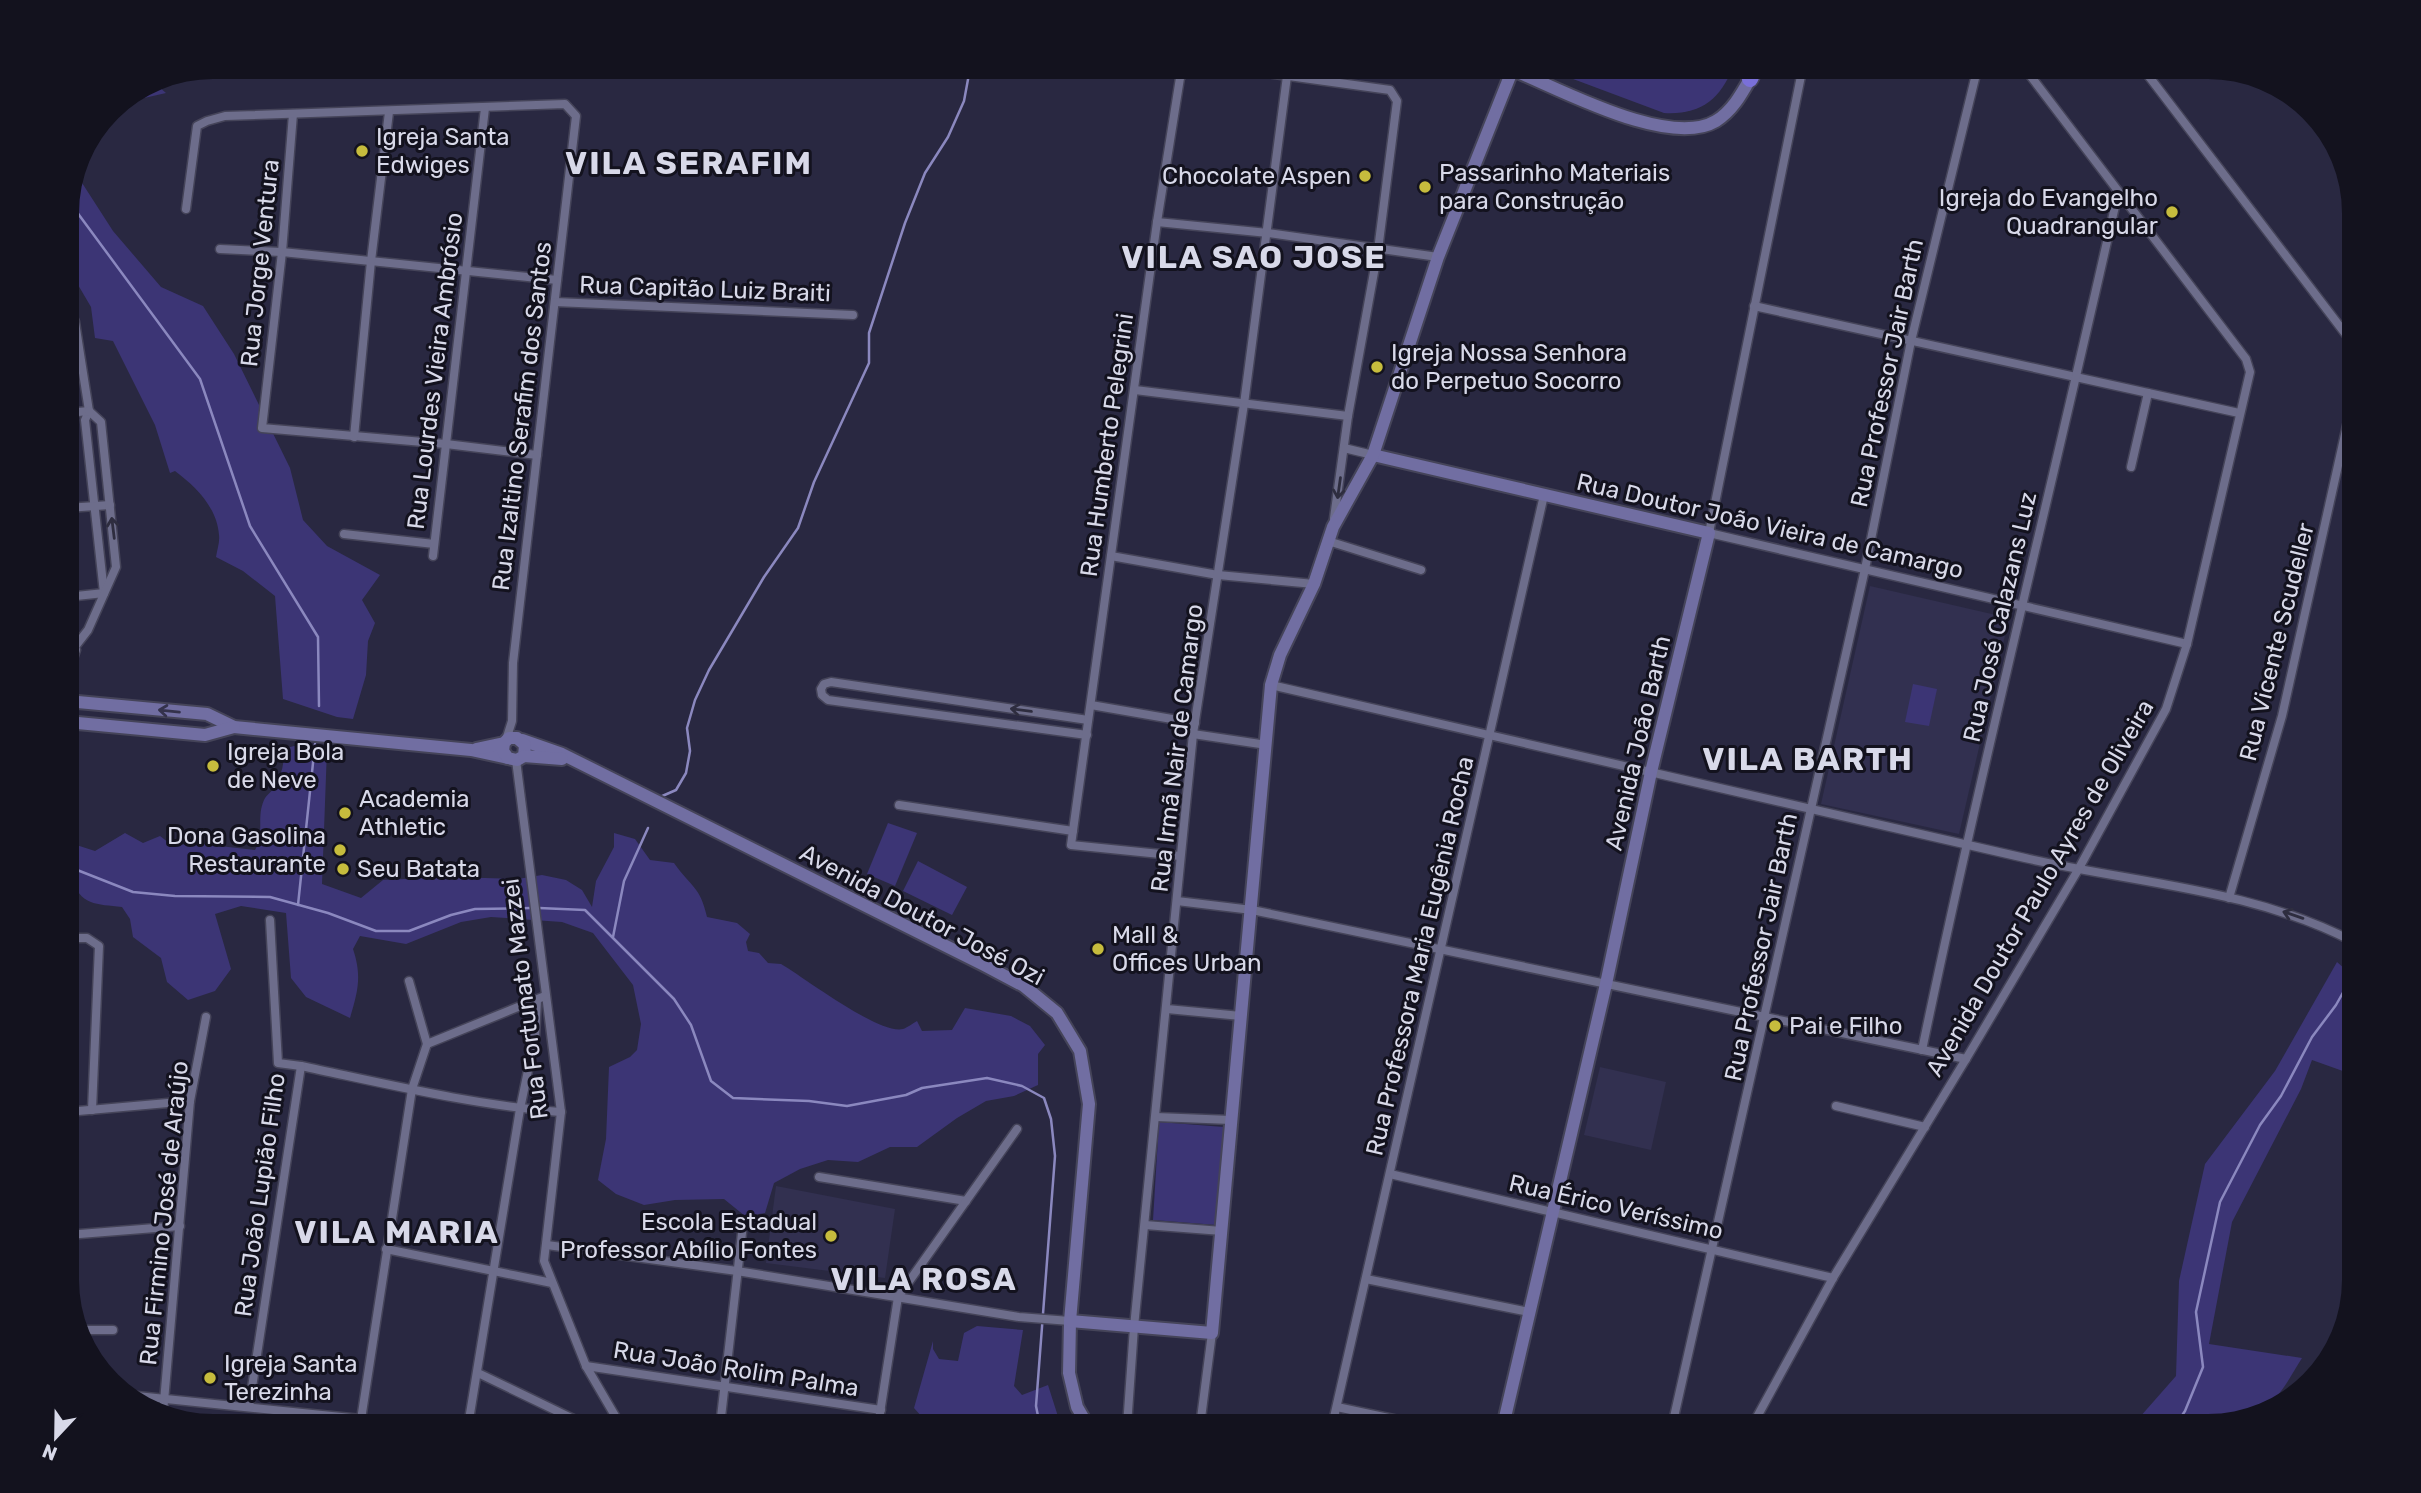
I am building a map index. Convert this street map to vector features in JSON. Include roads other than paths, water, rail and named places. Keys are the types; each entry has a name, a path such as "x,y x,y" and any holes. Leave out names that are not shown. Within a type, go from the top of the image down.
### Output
{"main road":[{"path":"1070,1321 1212,1332 1271,685 1280,655 1314,584 1333,527 1373,455 1438,257 1509,79"},
{"path":"1505,91 1522,79"},
{"path":"1545,79 1624,116 1659,126 1690,129 1716,121 1735,104 1748,79"},
{"name":"Rua Doutor João Vieira de Camargo","path":"1373,455 1709,533"},
{"name":"Avenida João Barth","path":"1506,1414 1606,984 1651,772 1709,533"},
{"path":"79,702 207,714 234,727"},
{"path":"79,723 205,734 234,727 471,750 516,758 574,761"},
{"path":"471,750 505,742 513,737 521,740 526,749 516,758"},
{"name":"Avenida Doutor José Ozi","path":"521,740 562,754 984,965 1024,986 1057,1013 1080,1051 1089,1104 1070,1321 1069,1373 1081,1414"},
{"path":"505,742 503,751 516,758"}],"street":[{"name":"Rua Humberto Pelegrini","path":"1073,831 1157,222 1180,79"},
{"name":"Rua Irmã Nair de Camargo","path":"1128,1414 1193,734 1244,404 1287,79"},
{"path":"1309,79 1390,90 1397,101 1378,250 1348,416 1333,527"},
{"name":"Avenida João Barth","path":"1709,533 1800,79"},
{"name":"Rua Professor Jair Barth","path":"1675,1414 1865,569 1912,341 1975,79"},
{"name":"Avenida Doutor Paulo Ayres de Oliveira","path":"1759,1414 1833,1278 2078,870 2166,709 2187,644 2250,372 2246,359 2033,79"},
{"path":"2151,79 2342,329"},
{"name":"Rua Izaltino Serafim dos Santos","path":"485,108 565,104 576,116 513,663 512,721 505,742"},
{"path":"186,209 197,126 207,121 225,116 485,108"},
{"name":"Rua Lourdes Vieira Ambrósio","path":"433,556 485,108"},
{"path":"389,111 354,437 446,444 537,456"},
{"name":"Rua Jorge Ventura","path":"293,114 282,252 262,428 354,437"},
{"name":"Rua José Calazans Luz","path":"1922,1050 1965,844 2118,193"},
{"path":"1157,222 1268,233 1438,257"},
{"path":"219,249 282,252 557,280"},
{"name":"Rua Capitão Luiz Braiti","path":"555,302 853,315"},
{"path":"1754,306 2239,414"},
{"path":"79,362 89,411 85,420 104,593"},
{"path":"1135,390 1348,416"},
{"path":"2131,467 2148,393"},
{"path":"79,412 89,411 101,422 116,567 88,631 79,643"},
{"name":"Rua Vicente Scudeller","path":"2228,898 2282,716 2342,448"},
{"name":"Rua Doutor João Vieira de Camargo","path":"1344,449 1373,455"},
{"name":"Rua Professora Maria Eugênia Rocha","path":"1335,1414 1544,495"},
{"path":"79,507 110,505"},
{"name":"Rua Doutor João Vieira de Camargo","path":"1709,533 2187,644"},
{"path":"344,534 434,544"},
{"path":"1328,541 1421,570"},
{"path":"1111,556 1218,575 1314,584"},
{"path":"79,596 104,593"},
{"path":"1087,735 828,699 822,695 821,689 824,684 831,682 1088,720"},
{"path":"1271,685 2078,870 2228,898 2290,914 2342,935"},
{"path":"908,710 910,694"},
{"path":"1091,705 1195,723"},
{"path":"995,723 996,707"},
{"name":"Rua Izaltino Serafim dos Santos","path":"512,721 521,740"},
{"path":"1193,734 1267,745"},
{"name":"Rua Fortunato Mazzei","path":"516,758 536,923 541,998 561,1112 544,1261 586,1366 614,1414"},
{"path":"899,805 1073,831 1071,845 1180,856"},
{"path":"1177,901 1252,910 1966,1059"},
{"name":"Rua João Lupião Filho","path":"249,1407 301,1066 278,1063 270,920"},
{"path":"79,938 87,938 99,946 92,1110"},
{"path":"362,1414 412,1089 427,1044 409,981"},
{"path":"427,1044 541,998"},
{"path":"470,1414 541,998"},
{"path":"1167,1009 1241,1016"},
{"name":"Rua Firmino José de Araújo","path":"164,1405 190,1101 206,1017"},
{"path":"301,1066 520,1109 561,1112"},
{"path":"79,1111 190,1101"},
{"path":"1836,1106 1925,1127"},
{"path":"1156,1116 1231,1120"},
{"path":"880,1414 898,1297 1017,1129"},
{"name":"Rua Érico Veríssimo","path":"1390,1174 1833,1278"},
{"path":"819,1177 966,1201"},
{"path":"1145,1225 1222,1231"},
{"path":"79,1234 180,1226"},
{"path":"722,1414 743,1233"},
{"path":"547,1245 737,1271 1019,1317 1070,1321"},
{"path":"386,1249 552,1283"},
{"path":"1366,1279 1529,1312"},
{"path":"89,1330 113,1330"},
{"path":"1202,1414 1212,1332"},
{"name":"Rua João Rolim Palma","path":"586,1366 881,1410"},
{"path":"478,1373 563,1414"},
{"path":"146,1396 298,1414"},
{"path":"1337,1407 1370,1414"}],"waterway":[{"path":"660,797 676,790 686,773 690,751 687,728 695,700 709,670 764,577 798,528 814,482 869,363 869,333 905,223 925,173 948,137 964,101 968,79"},
{"path":"79,215 200,379 250,526 318,637 319,706"},
{"path":"298,905 315,744"},
{"path":"613,937 624,881 648,828"},
{"path":"79,871 133,892 175,896 270,897 328,913 376,931 409,931 475,909 532,908"},
{"path":"539,908 585,910 674,999 691,1025 711,1081 733,1098 809,1101 847,1106 906,1095 922,1088 987,1078 1022,1086 1044,1098 1051,1119 1055,1156 1036,1406 1038,1414"},
{"path":"2183,1414 2203,1367 2196,1312 2220,1202 2260,1125 2281,1096 2312,1037 2342,994"}],"place":[{"name":"Igreja Santa Edwiges","path":"362,151"},
{"name":"Chocolate Aspen","path":"1365,176"},
{"name":"Passarinho Materiais para Construção","path":"1425,187"},
{"name":"Igreja do Evangelho Quadrangular","path":"2172,212"},
{"name":"Igreja Nossa Senhora do Perpetuo Socorro","path":"1377,367"},
{"name":"Igreja Bola de Neve","path":"213,766"},
{"name":"Academia Athletic","path":"345,813"},
{"name":"Dona Gasolina Restaurante","path":"340,850"},
{"name":"Seu Batata","path":"343,869"},
{"name":"Mall & Offices Urban","path":"1098,949"},
{"name":"Pai e Filho","path":"1775,1026"},
{"name":"Escola Estadual Professor Abílio Fontes","path":"831,1236"},
{"name":"Igreja Santa Terezinha","path":"210,1378"}],"district":[{"name":"VILA SERAFIM","path":"689,163"},
{"name":"VILA SAO JOSE","path":"1254,257"},
{"name":"VILA BARTH","path":"1808,759"},
{"name":"VILA MARIA","path":"397,1232"},
{"name":"VILA ROSA","path":"924,1279"}]}
